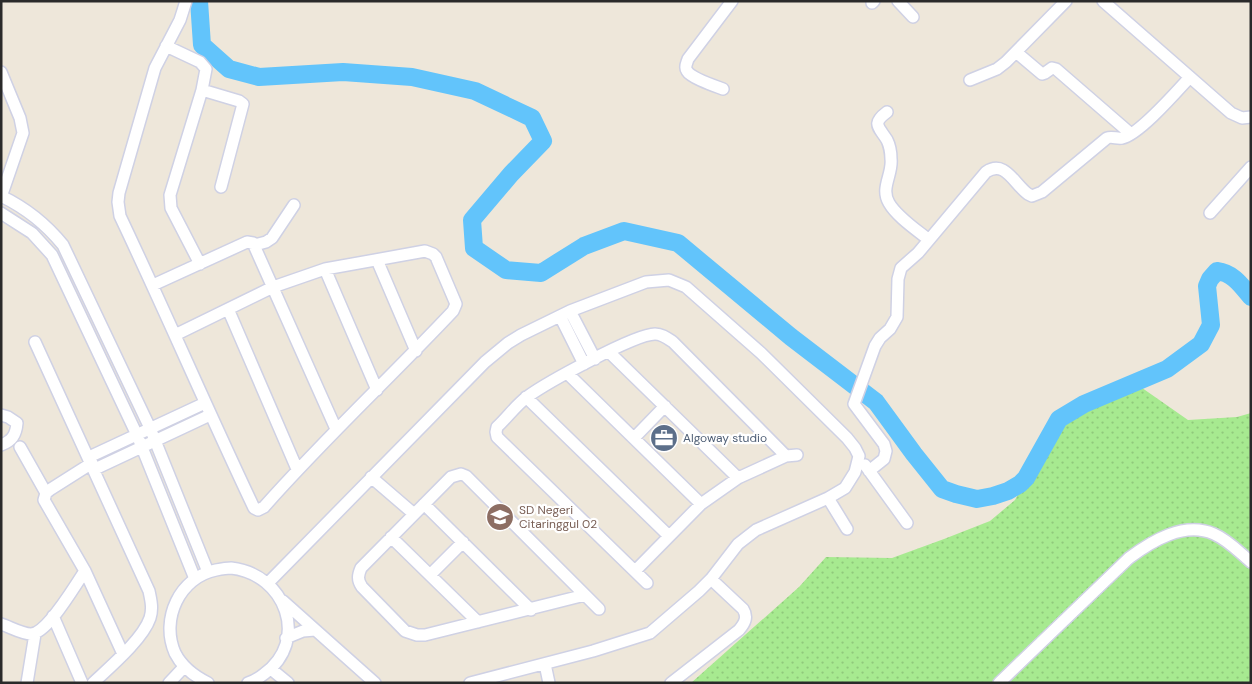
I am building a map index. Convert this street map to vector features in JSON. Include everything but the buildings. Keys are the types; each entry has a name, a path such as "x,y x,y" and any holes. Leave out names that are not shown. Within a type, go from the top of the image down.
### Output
{"street":[{"path":"175,335 273,287 325,269 426,252 430,252 436,257 456,304 453,311 416,351 297,469 264,507 258,510 254,508 120,216 118,202 155,68 180,20 186,1"},
{"path":"723,89 690,74 687,71 686,64 732,1"},
{"path":"898,1 913,17"},
{"path":"970,80 997,69 1066,1"},
{"path":"1103,1 1231,113 1242,118 1251,117"},
{"path":"166,46 204,66 206,74 172,187 170,201 171,208 200,264"},
{"path":"1016,52 1042,74 1045,74 1052,68 1056,69 1131,134"},
{"path":"1,72 20,118 23,133 1,196 42,222 63,245 156,440 208,572"},
{"path":"869,471 884,459 886,451 884,444 854,404 875,346 880,338 890,329 897,316 898,279 901,268 915,257 986,172 992,168 1001,168 1022,190 1032,196 1042,192 1107,138 1123,138 1131,134 1165,105 1190,77"},
{"path":"202,90 239,101 243,104 221,187"},
{"path":"887,112 882,116 878,124 878,128 887,140 892,158 886,184 886,197 896,212 929,240"},
{"path":"1210,212 1251,167"},
{"path":"255,245 272,238 294,205"},
{"path":"1,213 32,232 52,255 142,446 195,579"},
{"path":"153,285 247,242 255,245 336,429"},
{"path":"377,260 416,351"},
{"path":"325,269 377,390"},
{"path":"268,582 497,351 520,335 565,314 646,282 669,280 686,287 760,353 847,438 907,523"},
{"path":"228,309 297,469"},
{"path":"565,314 595,358"},
{"path":"565,314 584,364"},
{"path":"635,571 701,504 738,478 791,456 673,342 664,336 656,334 646,336 595,358 526,397 497,428 497,437 647,584"},
{"path":"35,342 92,463 152,601 152,609 146,626 93,683"},
{"path":"609,352 738,478"},
{"path":"567,373 701,504"},
{"path":"526,397 669,536"},
{"path":"122,654 85,571 46,504 44,496 137,435 205,404"},
{"path":"634,438 665,406"},
{"path":"1,415 17,423 16,433 9,442 1,445"},
{"path":"92,463 142,446 210,415"},
{"path":"20,447 46,493"},
{"path":"470,683 545,664 650,633 679,610 711,579 738,544 756,530 838,493 851,481 858,464 858,456"},
{"path":"585,595 531,610 417,635 405,631 362,587 358,578 361,568 451,476 461,474 466,476 585,595 599,609"},
{"path":"371,477 414,514"},
{"path":"828,498 847,529"},
{"path":"424,504 531,610"},
{"path":"999,683 1129,558 1163,537 1177,532 1202,530 1226,541 1251,562"},
{"path":"391,537 478,622"},
{"path":"430,575 463,542"},
{"path":"208,683 197,678 184,667 175,653 170,637 170,620 174,604 182,590 195,579 208,572 229,568 250,572 268,582 282,600 375,683"},
{"path":"1,624 28,634 34,634 53,616 85,571"},
{"path":"671,683 739,630 745,622 746,613 743,609 711,579"},
{"path":"248,683 271,669 280,657 288,628 282,600"},
{"path":"53,616 82,683"},
{"path":"286,638 303,631 315,630"},
{"path":"27,683 34,634"},
{"path":"545,664 549,683"},
{"path":"169,683 184,667"},
{"path":"271,669 288,683"}],"green space":[{"path":"1135,383 1188,420 1237,417 1251,413 1251,683 691,683 799,587 826,557 892,558 990,521 1015,500 1059,419 1084,404"}],"waterway":[{"path":"199,1 202,45 229,69 259,77 343,72 412,77 475,91 532,118 543,141 511,174 472,220 474,248 506,270 541,273 584,246 624,231 678,243 791,337 876,402 942,489 956,494 977,499 1008,491 1020,484 1026,478 1059,419 1084,404 1167,369 1201,344 1211,325 1207,286 1217,271 1232,277 1251,297"}],"place":[{"name":"Algoway studio","path":"664,438"},
{"name":"SD Negeri Citaringgul 02","path":"500,517"}]}
